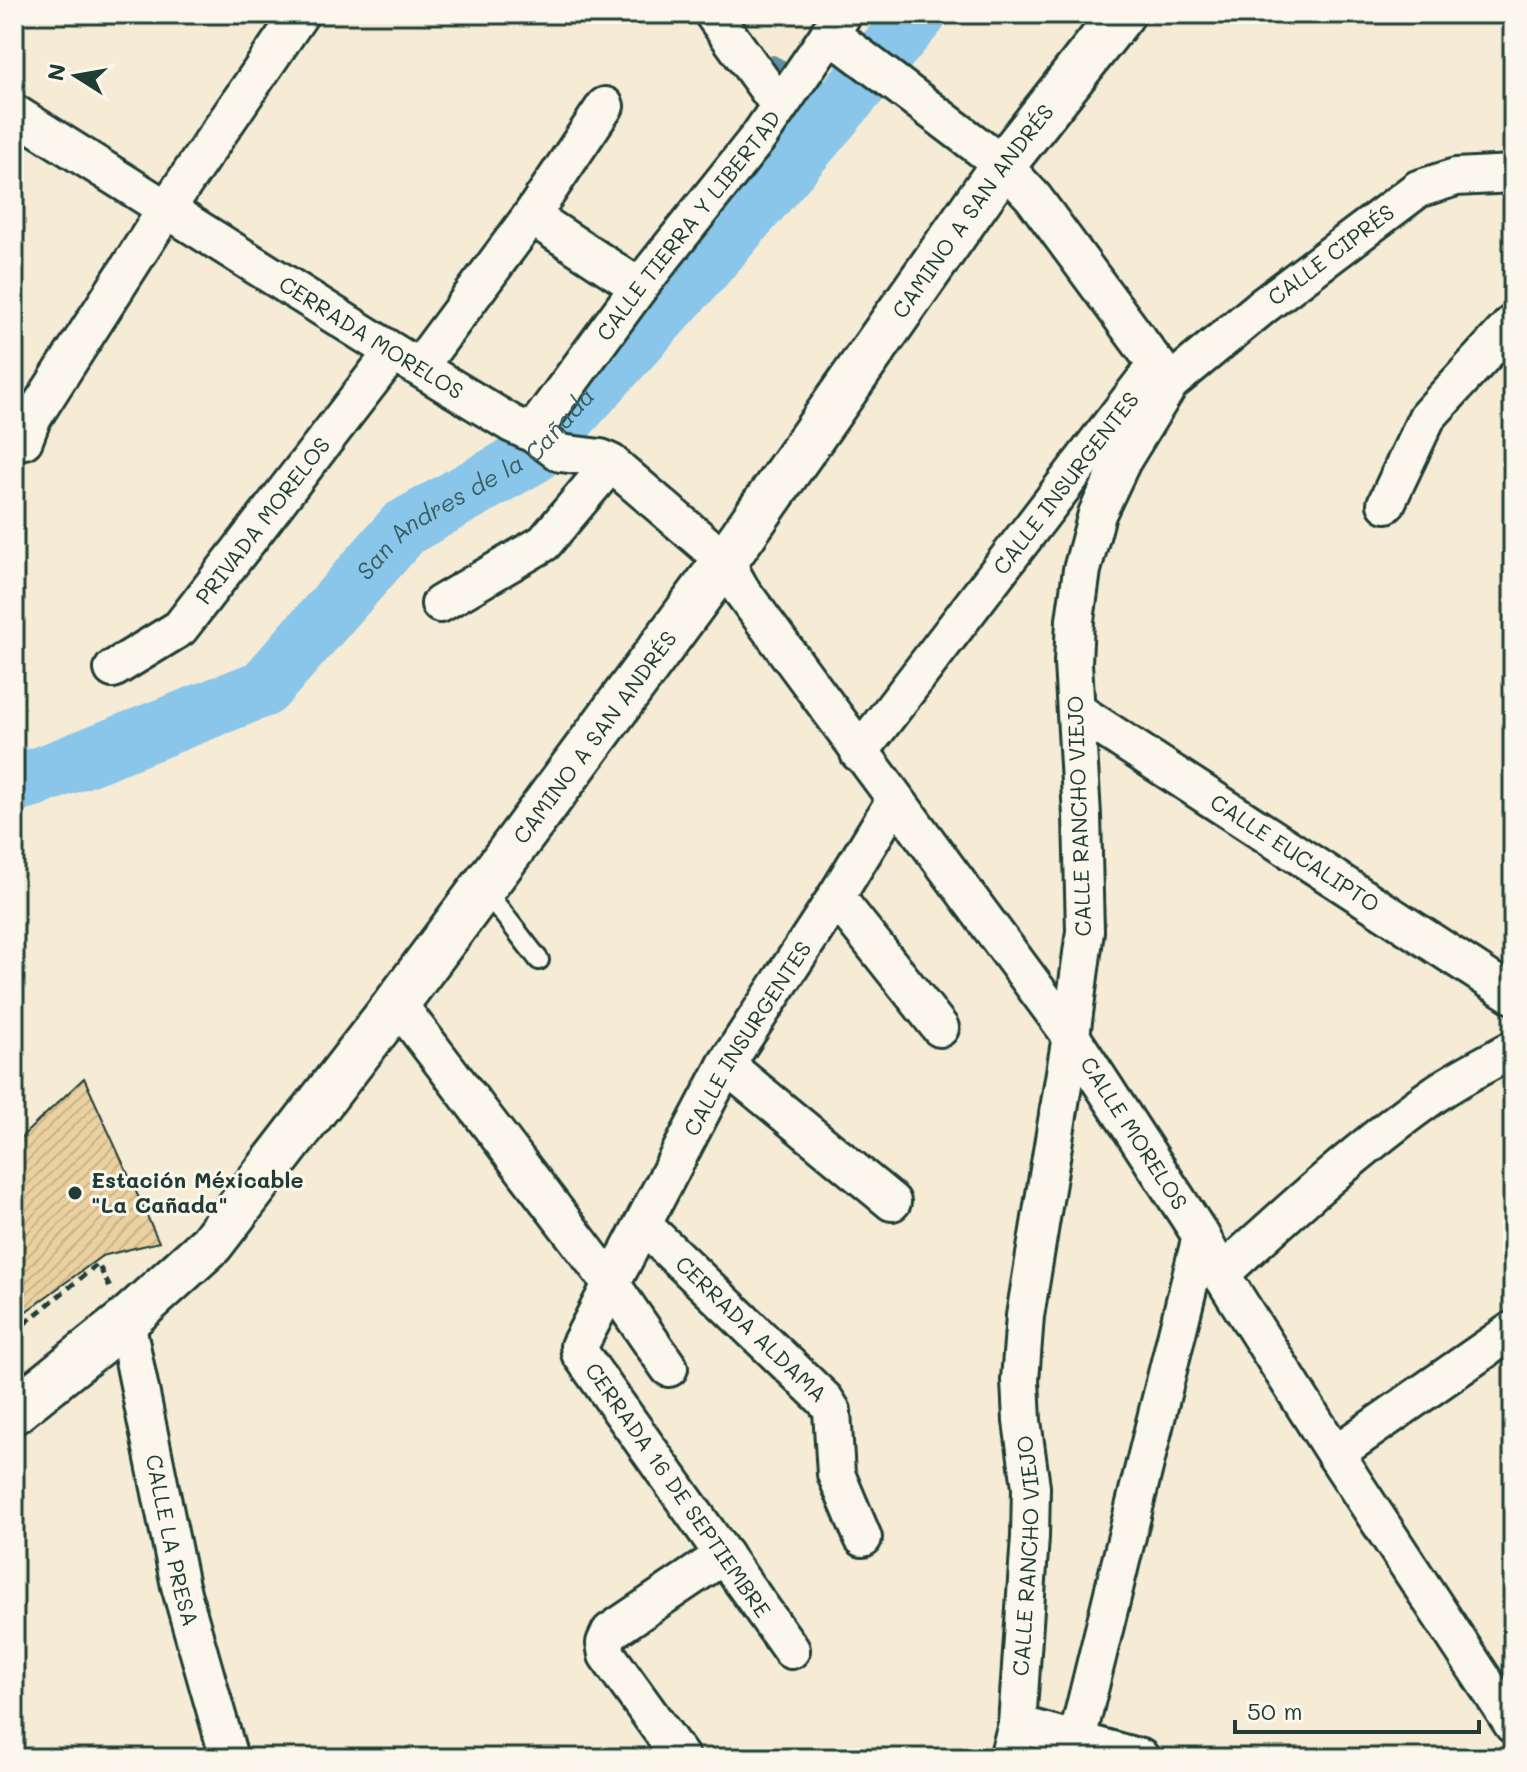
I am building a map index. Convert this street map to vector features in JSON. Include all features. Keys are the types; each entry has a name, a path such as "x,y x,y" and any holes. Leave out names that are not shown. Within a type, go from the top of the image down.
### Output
{"street":[{"path":"24,440 32,419 167,208 300,14"},
{"path":"713,14 779,105"},
{"name":"CAMINO A SAN ANDRÉS","path":"14,1411 126,1321 211,1244 397,1003 725,561 1003,165 1122,14"},
{"path":"836,23 1003,165 1033,197 1163,374"},
{"name":"CALLE TIERRA Y LIBERTAD","path":"544,441 639,287 760,135 836,23"},
{"name":"PRIVADA MORELOS","path":"113,669 180,628 531,216 605,106"},
{"name":"CERRADA MORELOS","path":"14,113 512,424 544,441 611,463 725,561"},
{"name":"CALLE CIPRÉS","path":"1163,374 1274,297 1418,189 1456,177 1513,174"},
{"path":"531,216 639,287"},
{"path":"1386,504 1427,417 1513,323"},
{"name":"CALLE RANCHO VIEJO","path":"1012,1741 1030,1537 1031,1487 1020,1380 1024,1328 1085,931 1073,663 1075,620 1082,570 1097,514 1163,374"},
{"name":"CALLE INSURGENTES","path":"859,753 1163,374"},
{"path":"440,604 544,543 611,463"},
{"name":"CALLE MORELOS","path":"725,561 741,590 859,753 1071,1036 1201,1236 1221,1274 1335,1454 1513,1725"},
{"name":"CALLE EUCALIPTO","path":"1077,711 1513,995"},
{"name":"CALLE INSURGENTES","path":"612,1285 726,1065 836,897 895,800"},
{"path":"836,897 940,1028"},
{"path":"397,1003 612,1285 669,1368"},
{"path":"1221,1274 1294,1207 1415,1110 1439,1092 1513,1049"},
{"path":"726,1065 892,1202"},
{"name":"CERRADA ALDAMA","path":"643,1225 825,1400 832,1411 836,1474 863,1538"},
{"path":"1077,1739 1201,1236"},
{"name":"CERRADA 16 DE SEPTIEMBRE","path":"612,1285 582,1337 580,1353 791,1650"},
{"name":"CALLE LA PRESA","path":"126,1321 180,1586 233,1753"},
{"path":"1335,1454 1513,1330"},
{"path":"681,1758 607,1655 605,1643 610,1632 724,1555"},
{"path":"1012,1741 1077,1739 1141,1758"}],"lane":[{"path":"482,887 539,960"}],"path":[{"path":"14,1332 98,1264 126,1321"}],"building":[{"name":"Estación Méxicable \"La Cañada\"","path":"84,1078 159,1242 102,1256 14,1320 14,1144"}],"waterway":[{"path":"884,54 918,14"},
{"path":"773,60 846,99"},
{"name":"San Andres de la Cañada","path":"14,775 27,781 264,688 404,528 533,455 706,264 864,78"}],"place":[{"name":"Estación Méxicable \"La Cañada\"","path":"75,1193"}]}
